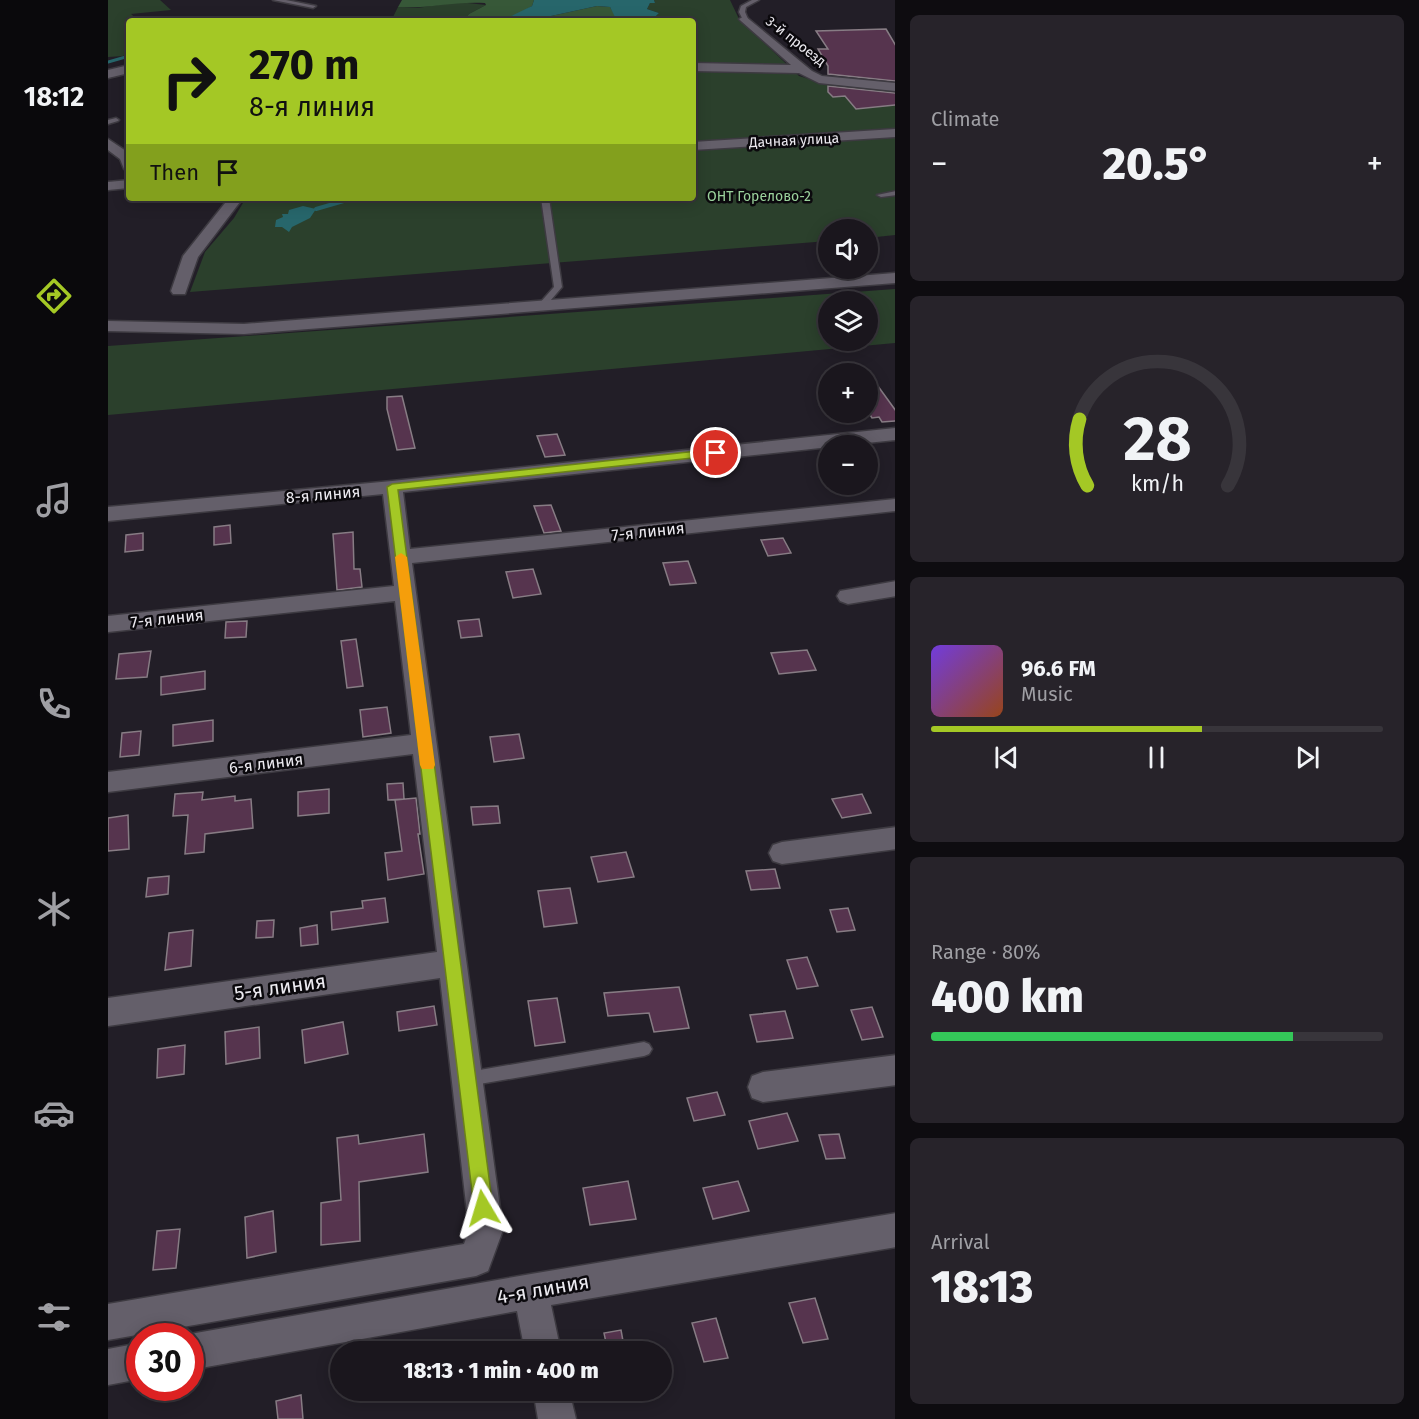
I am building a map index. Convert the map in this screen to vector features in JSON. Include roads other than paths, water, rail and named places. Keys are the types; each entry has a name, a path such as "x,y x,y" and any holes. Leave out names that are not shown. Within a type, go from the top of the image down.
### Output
{"street":[{"name":"3-й проезд","path":"745,19 803,69 819,79 895,87"},
{"path":"696,67 803,69"},
{"path":"108,74 126,70"},
{"name":"Дачная улица","path":"696,146 895,133"},
{"path":"108,144 126,157"},
{"path":"108,186 126,184"},
{"path":"179,291 191,256 234,201"},
{"path":"108,326 244,328 895,278"},
{"name":"8-я линия","path":"108,514 392,487 895,434"},
{"path":"108,1322 476,1259 486,1230 392,487"},
{"name":"7-я линия","path":"401,557 895,505"},
{"path":"848,596 895,588"},
{"name":"7-я линия","path":"108,624 406,592"},
{"name":"6-я линия","path":"108,782 425,743"},
{"path":"782,853 895,838"},
{"name":"5-я линия","path":"108,1012 452,963"},
{"path":"763,1087 895,1070"},
{"name":"4-я линия","path":"204,1349 531,1291 895,1230"},
{"path":"531,1291 541,1341"},
{"path":"108,1367 126,1364"},
{"path":"553,1401 557,1419"}],"lane":[{"path":"276,0 313,6"},
{"name":"3-й проезд","path":"745,19 742,12 744,6 756,0"},
{"path":"108,122 117,120"},
{"path":"881,195 895,193"},
{"path":"542,305 558,286 545,201"},
{"path":"467,1079 644,1049"}],"water":[{"path":"534,0 654,0 655,3 650,3 647,9 659,13 654,18 616,18 610,7 597,6 542,18 507,18 532,6"},
{"path":"303,206 316,209 310,218 292,227 289,232 282,227 275,227 276,220 283,217 282,214 288,214 289,210"}],"waterway":[{"path":"108,62 126,57"},
{"path":"316,209 344,201"}],"park label":[{"name":"ОНТ Горелово-2","path":"759,196"}]}
